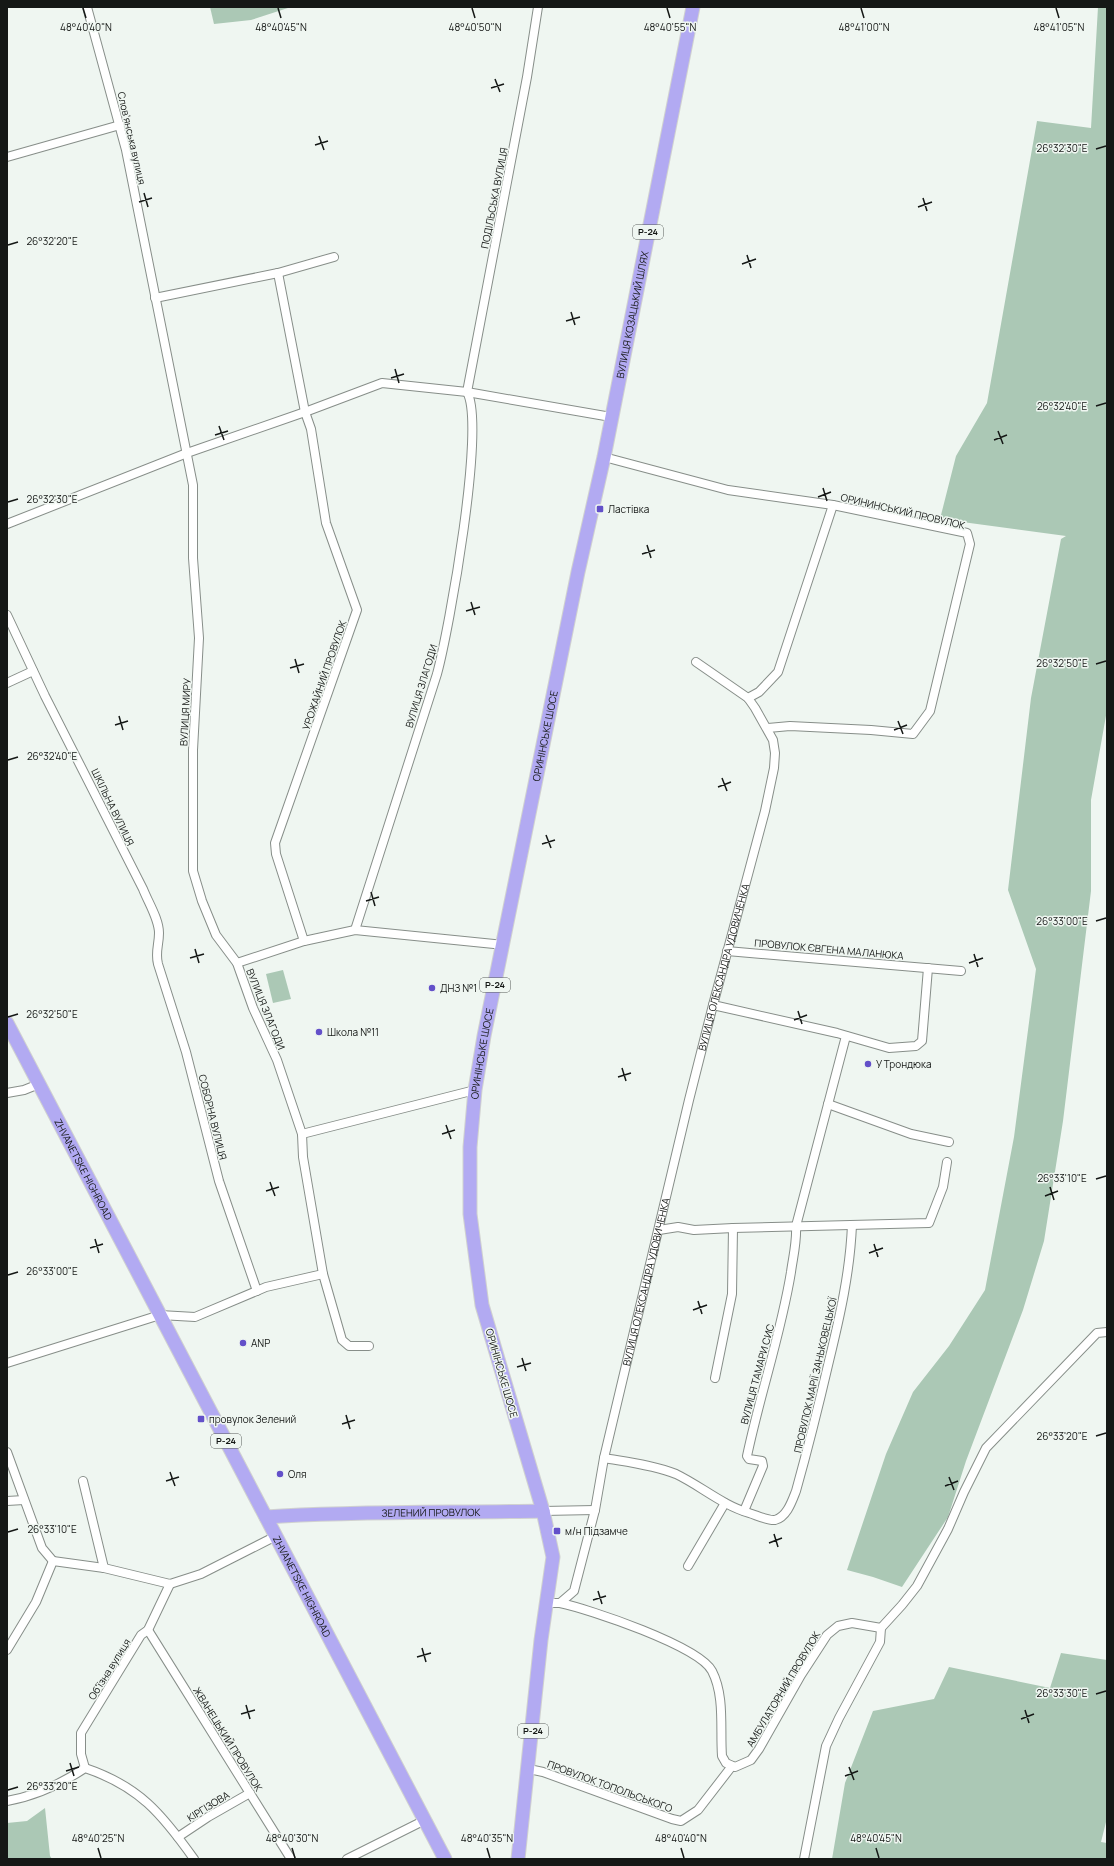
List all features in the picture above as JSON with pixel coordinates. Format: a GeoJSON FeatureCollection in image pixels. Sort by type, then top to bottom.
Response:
{"type":"FeatureCollection","features":[{"type":"Feature","properties":{"kind":"main road","name":"ВУЛИЦЯ КОЗАЦЬКИЙ ШЛЯХ"},"geometry":{"type":"LineString","coordinates":[[604,457],[693,7]]}},
{"type":"Feature","properties":{"kind":"main road","name":"ОРИНІНСЬКЕ ШОСЕ"},"geometry":{"type":"LineString","coordinates":[[554,1603],[553,1557],[543,1511],[482,1305],[470,1214],[470,1147],[475,1090],[484,1036],[504,945],[578,572],[604,457]]}},
{"type":"Feature","properties":{"kind":"main road","name":"ZHVANETSKE HIGHROAD"},"geometry":{"type":"LineString","coordinates":[[7,1023],[445,1859]]}},
{"type":"Feature","properties":{"kind":"main road","name":"ЗЕЛЕНИЙ ПРОВУЛОК"},"geometry":{"type":"LineString","coordinates":[[266,1517],[338,1513],[439,1514],[543,1511]]}},
{"type":"Feature","properties":{"kind":"main road","name":"Р-24"},"geometry":{"type":"LineString","coordinates":[[518,1859],[529,1769],[541,1640],[554,1603]]}},
{"type":"Feature","properties":{"kind":"street","name":"Словʼянська вулиця"},"geometry":{"type":"LineString","coordinates":[[87,7],[120,126],[187,453]]}},
{"type":"Feature","properties":{"kind":"street","name":"ПОДІЛЬСЬКА ВУЛИЦЯ"},"geometry":{"type":"LineString","coordinates":[[467,392],[527,77],[538,7]]}},
{"type":"Feature","properties":{"kind":"street"},"geometry":{"type":"LineString","coordinates":[[7,157],[120,126]]}},
{"type":"Feature","properties":{"kind":"street"},"geometry":{"type":"LineString","coordinates":[[155,298],[278,273],[334,257]]}},
{"type":"Feature","properties":{"kind":"street"},"geometry":{"type":"LineString","coordinates":[[278,273],[306,412]]}},
{"type":"Feature","properties":{"kind":"street"},"geometry":{"type":"LineString","coordinates":[[7,524],[187,453],[306,412],[382,383],[467,392],[611,417]]}},
{"type":"Feature","properties":{"kind":"street","name":"ВУЛИЦЯ ЗЛАГОДИ"},"geometry":{"type":"LineString","coordinates":[[355,930],[396,804],[443,650],[468,500],[472,441],[472,405],[467,392]]}},
{"type":"Feature","properties":{"kind":"street","name":"УРОЖАЙНИЙ ПРОВУЛОК"},"geometry":{"type":"LineString","coordinates":[[304,941],[276,854],[275,843],[357,610],[326,523],[312,436],[306,412]]}},
{"type":"Feature","properties":{"kind":"street","name":"ВУЛИЦЯ МИРУ"},"geometry":{"type":"LineString","coordinates":[[187,453],[191,470],[194,504],[193,558],[199,638],[193,750],[192,860],[197,887],[216,936],[236,963]]}},
{"type":"Feature","properties":{"kind":"street","name":"ОРИНИНСЬКИЙ ПРОВУЛОК"},"geometry":{"type":"LineString","coordinates":[[604,457],[728,490],[833,505],[967,533],[970,544],[930,711],[913,734],[790,726],[768,728]]}},
{"type":"Feature","properties":{"kind":"street"},"geometry":{"type":"LineString","coordinates":[[748,698],[759,692],[778,672],[833,505]]}},
{"type":"Feature","properties":{"kind":"street","name":"ШКІЛЬНА ВУЛИЦЯ"},"geometry":{"type":"LineString","coordinates":[[7,615],[33,671],[143,890],[158,927],[159,933],[156,946]]}},
{"type":"Feature","properties":{"kind":"street","name":"ВУЛИЦЯ ОЛЕКСАНДРА УДОВИЧЕНКА"},"geometry":{"type":"LineString","coordinates":[[554,1603],[574,1591],[595,1510],[604,1458],[713,1005],[765,811],[774,768],[774,746],[768,728],[748,698],[696,662]]}},
{"type":"Feature","properties":{"kind":"street"},"geometry":{"type":"LineString","coordinates":[[7,683],[33,671]]}},
{"type":"Feature","properties":{"kind":"street","name":"ВУЛИЦЯ ЗЛАГОДИ"},"geometry":{"type":"LineString","coordinates":[[369,1346],[349,1346],[343,1343],[323,1274],[303,1157],[302,1134],[277,1060],[253,1008],[236,963],[304,941],[355,930],[504,945]]}},
{"type":"Feature","properties":{"kind":"street","name":"СОБОРНА ВУЛИЦЯ"},"geometry":{"type":"LineString","coordinates":[[156,946],[155,955],[186,1052],[219,1181],[257,1291]]}},
{"type":"Feature","properties":{"kind":"street","name":"ПРОВУЛОК ЄВГЕНА МАЛАНЮКА"},"geometry":{"type":"LineString","coordinates":[[727,951],[961,971]]}},
{"type":"Feature","properties":{"kind":"street"},"geometry":{"type":"LineString","coordinates":[[713,1005],[846,1036],[890,1048],[919,1045],[922,1041],[928,968]]}},
{"type":"Feature","properties":{"kind":"street"},"geometry":{"type":"LineString","coordinates":[[796,1226],[846,1036]]}},
{"type":"Feature","properties":{"kind":"street"},"geometry":{"type":"LineString","coordinates":[[7,1093],[24,1090],[39,1084]]}},
{"type":"Feature","properties":{"kind":"street"},"geometry":{"type":"LineString","coordinates":[[302,1134],[475,1090]]}},
{"type":"Feature","properties":{"kind":"street"},"geometry":{"type":"LineString","coordinates":[[828,1104],[911,1134],[949,1142]]}},
{"type":"Feature","properties":{"kind":"street"},"geometry":{"type":"LineString","coordinates":[[659,1230],[678,1227],[694,1230],[930,1223],[943,1188],[947,1162]]}},
{"type":"Feature","properties":{"kind":"street","name":"ПРОВУЛОК МАРІЇ ЗАНЬКОВЕЦЬКОЇ"},"geometry":{"type":"LineString","coordinates":[[744,1511],[775,1520],[781,1517],[790,1505],[809,1446],[841,1310],[851,1257],[852,1225]]}},
{"type":"Feature","properties":{"kind":"street","name":"ВУЛИЦЯ ТАМАРИ СИС"},"geometry":{"type":"LineString","coordinates":[[744,1511],[763,1466],[762,1461],[749,1459],[747,1456],[756,1416],[784,1312],[796,1244],[796,1226]]}},
{"type":"Feature","properties":{"kind":"street"},"geometry":{"type":"LineString","coordinates":[[715,1378],[732,1294],[733,1228]]}},
{"type":"Feature","properties":{"kind":"street"},"geometry":{"type":"LineString","coordinates":[[7,1363],[160,1314],[195,1317],[275,1284],[323,1274]]}},
{"type":"Feature","properties":{"kind":"street"},"geometry":{"type":"LineString","coordinates":[[804,1859],[826,1746],[839,1718],[880,1642],[881,1628],[902,1605],[916,1586],[948,1529],[964,1492],[986,1448],[1097,1333],[1107,1332]]}},
{"type":"Feature","properties":{"kind":"street"},"geometry":{"type":"LineString","coordinates":[[7,1452],[42,1548],[53,1561],[104,1568],[170,1584],[200,1574],[276,1536]]}},
{"type":"Feature","properties":{"kind":"street"},"geometry":{"type":"LineString","coordinates":[[604,1458],[634,1463],[674,1474],[725,1503],[744,1511]]}},
{"type":"Feature","properties":{"kind":"street"},"geometry":{"type":"LineString","coordinates":[[83,1481],[104,1568]]}},
{"type":"Feature","properties":{"kind":"street"},"geometry":{"type":"LineString","coordinates":[[7,1502],[24,1500]]}},
{"type":"Feature","properties":{"kind":"street"},"geometry":{"type":"LineString","coordinates":[[688,1566],[725,1503]]}},
{"type":"Feature","properties":{"kind":"street","name":"ЗЕЛЕНИЙ ПРОВУЛОК"},"geometry":{"type":"LineString","coordinates":[[543,1511],[595,1510]]}},
{"type":"Feature","properties":{"kind":"street"},"geometry":{"type":"LineString","coordinates":[[7,1650],[36,1602],[53,1561]]}},
{"type":"Feature","properties":{"kind":"street","name":"Обʼїзна вулиця"},"geometry":{"type":"LineString","coordinates":[[85,1768],[81,1754],[81,1733],[141,1635],[148,1630],[170,1584]]}},
{"type":"Feature","properties":{"kind":"street"},"geometry":{"type":"LineString","coordinates":[[554,1603],[636,1627],[662,1639],[706,1663],[715,1678],[719,1699],[722,1756],[732,1766]]}},
{"type":"Feature","properties":{"kind":"street","name":"АМБУЛАТОРНИЙ ПРОВУЛОК"},"geometry":{"type":"LineString","coordinates":[[732,1766],[740,1766],[751,1760],[759,1749],[820,1643],[832,1630],[844,1624],[852,1623],[881,1628]]}},
{"type":"Feature","properties":{"kind":"street","name":"ЖВАНЕЦЬКИЙ ПРОВУЛОК"},"geometry":{"type":"LineString","coordinates":[[148,1630],[291,1859]]}},
{"type":"Feature","properties":{"kind":"street","name":"ПРОВУЛОК ТОПОЛЬСЬКОГО"},"geometry":{"type":"LineString","coordinates":[[529,1769],[543,1772],[681,1821],[698,1810],[732,1766]]}},
{"type":"Feature","properties":{"kind":"street"},"geometry":{"type":"LineString","coordinates":[[7,1801],[54,1787],[85,1768],[100,1773],[134,1791],[156,1810],[194,1859]]}},
{"type":"Feature","properties":{"kind":"street","name":"КІРГІЗОВА"},"geometry":{"type":"LineString","coordinates":[[178,1837],[208,1817],[250,1793]]}},
{"type":"Feature","properties":{"kind":"street"},"geometry":{"type":"LineString","coordinates":[[347,1859],[425,1820]]}},
{"type":"Feature","properties":{"kind":"green space"},"geometry":{"type":"Polygon","coordinates":[[[210,7],[291,7],[251,20],[214,24],[210,7]]]}},
{"type":"Feature","properties":{"kind":"green space"},"geometry":{"type":"Polygon","coordinates":[[[1098,7],[1107,7],[1107,710],[1091,800],[1091,891],[1063,1121],[1044,1241],[1023,1310],[966,1461],[948,1517],[902,1587],[847,1570],[886,1454],[913,1392],[949,1346],[985,1290],[1014,1137],[1036,969],[1008,890],[1031,698],[1061,539],[1066,536],[940,519],[956,456],[987,403],[1037,121],[1091,128],[1098,7]]]}},
{"type":"Feature","properties":{"kind":"green space"},"geometry":{"type":"Polygon","coordinates":[[[283,970],[291,999],[273,1003],[266,974],[283,970]]]}},
{"type":"Feature","properties":{"kind":"green space"},"geometry":{"type":"Polygon","coordinates":[[[1061,1653],[1107,1660],[1107,1818],[1101,1842],[1107,1843],[1107,1859],[832,1859],[845,1783],[873,1711],[934,1699],[949,1667],[1050,1688],[1061,1653]]]}},
{"type":"Feature","properties":{"kind":"green space"},"geometry":{"type":"Polygon","coordinates":[[[45,1808],[50,1856],[52,1859],[7,1859],[7,1823],[27,1821],[45,1808]]]}},
{"type":"Feature","properties":{"kind":"place","name":"Ластівка"},"geometry":{"type":"Point","coordinates":[600,509]}},
{"type":"Feature","properties":{"kind":"place","name":"ДНЗ №1"},"geometry":{"type":"Point","coordinates":[432,988]}},
{"type":"Feature","properties":{"kind":"place","name":"Школа №11"},"geometry":{"type":"Point","coordinates":[319,1032]}},
{"type":"Feature","properties":{"kind":"place","name":"У Трондюка"},"geometry":{"type":"Point","coordinates":[868,1064]}},
{"type":"Feature","properties":{"kind":"place","name":"ANP"},"geometry":{"type":"Point","coordinates":[243,1343]}},
{"type":"Feature","properties":{"kind":"place","name":"провулок Зелений"},"geometry":{"type":"Point","coordinates":[201,1419]}},
{"type":"Feature","properties":{"kind":"place","name":"Оля"},"geometry":{"type":"Point","coordinates":[280,1474]}},
{"type":"Feature","properties":{"kind":"place","name":"м/н Підзамче"},"geometry":{"type":"Point","coordinates":[557,1531]}}]}
